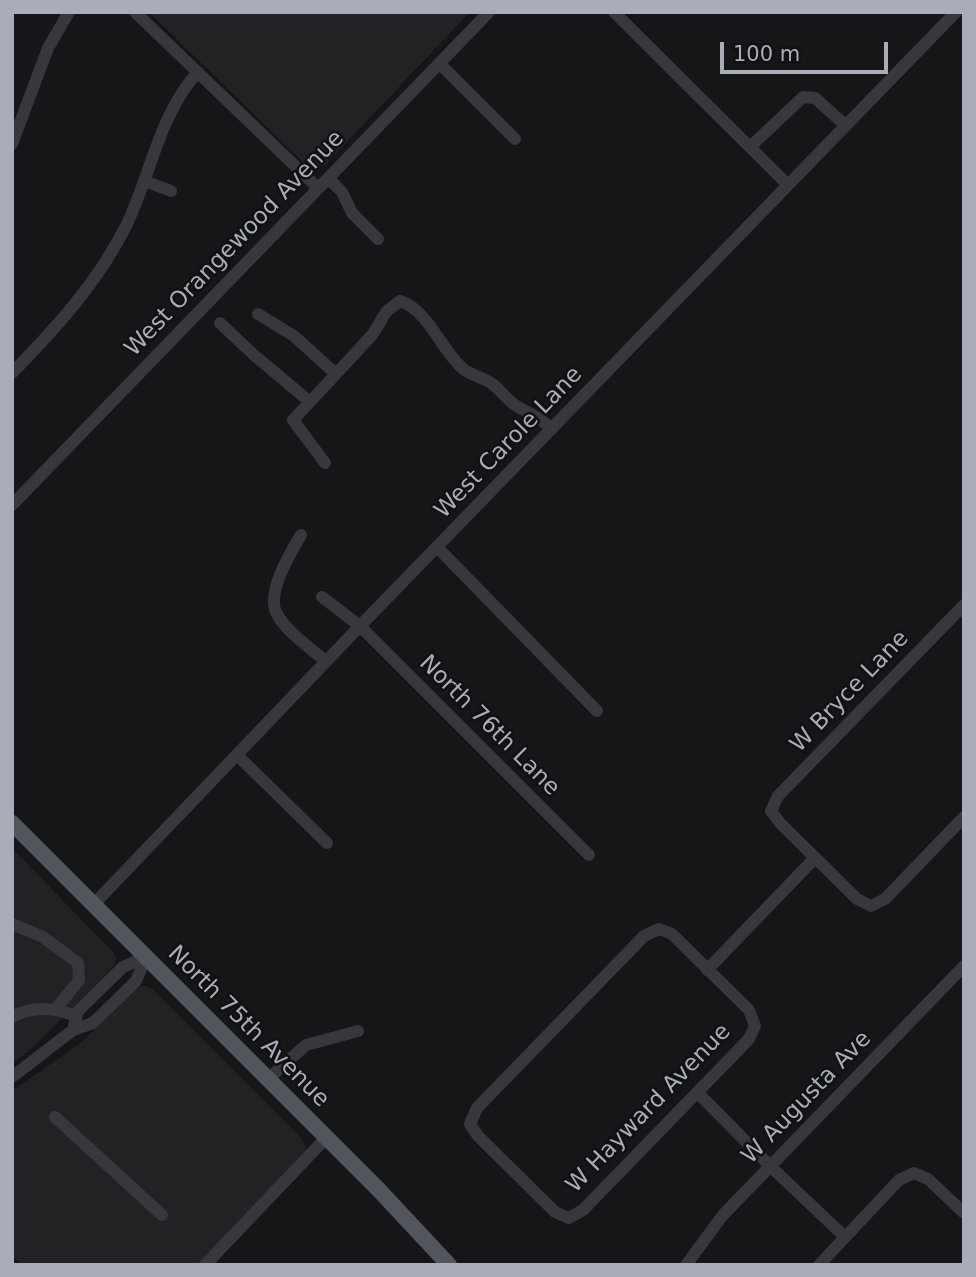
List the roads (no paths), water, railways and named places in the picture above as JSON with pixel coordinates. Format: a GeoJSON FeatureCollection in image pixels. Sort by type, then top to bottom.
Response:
{"type":"FeatureCollection","features":[{"type":"Feature","properties":{"kind":"main road","name":"North 75th Avenue"},"geometry":{"type":"LineString","coordinates":[[12,823],[449,1265]]}},
{"type":"Feature","properties":{"kind":"street"},"geometry":{"type":"LineString","coordinates":[[12,144],[48,48],[69,12]]}},
{"type":"Feature","properties":{"kind":"street"},"geometry":{"type":"LineString","coordinates":[[135,12],[318,188]]}},
{"type":"Feature","properties":{"kind":"street","name":"West Orangewood Avenue"},"geometry":{"type":"LineString","coordinates":[[12,505],[489,12]]}},
{"type":"Feature","properties":{"kind":"street"},"geometry":{"type":"LineString","coordinates":[[614,12],[788,185]]}},
{"type":"Feature","properties":{"kind":"street","name":"West Carole Lane"},"geometry":{"type":"LineString","coordinates":[[93,905],[956,12]]}},
{"type":"Feature","properties":{"kind":"street"},"geometry":{"type":"LineString","coordinates":[[439,63],[515,139]]}},
{"type":"Feature","properties":{"kind":"street"},"geometry":{"type":"LineString","coordinates":[[12,373],[50,334],[96,276],[125,228],[172,107],[187,83],[198,72]]}},
{"type":"Feature","properties":{"kind":"street"},"geometry":{"type":"LineString","coordinates":[[750,147],[803,97],[815,98],[846,126]]}},
{"type":"Feature","properties":{"kind":"street"},"geometry":{"type":"LineString","coordinates":[[328,178],[342,192],[352,213],[378,239]]}},
{"type":"Feature","properties":{"kind":"street"},"geometry":{"type":"LineString","coordinates":[[145,181],[172,191]]}},
{"type":"Feature","properties":{"kind":"street"},"geometry":{"type":"LineString","coordinates":[[325,463],[293,420],[373,334],[386,312],[400,300],[420,314],[464,370],[491,383],[513,403],[552,429]]}},
{"type":"Feature","properties":{"kind":"street"},"geometry":{"type":"LineString","coordinates":[[258,314],[294,336],[336,374]]}},
{"type":"Feature","properties":{"kind":"street"},"geometry":{"type":"LineString","coordinates":[[220,323],[310,402]]}},
{"type":"Feature","properties":{"kind":"street"},"geometry":{"type":"LineString","coordinates":[[301,535],[286,558],[273,599],[274,608],[283,622],[326,662]]}},
{"type":"Feature","properties":{"kind":"street"},"geometry":{"type":"LineString","coordinates":[[437,547],[597,711]]}},
{"type":"Feature","properties":{"kind":"street","name":"North 76th Lane"},"geometry":{"type":"LineString","coordinates":[[322,597],[360,626],[589,855]]}},
{"type":"Feature","properties":{"kind":"street","name":"W Bryce Lane"},"geometry":{"type":"LineString","coordinates":[[815,858],[771,811],[778,796],[964,605]]}},
{"type":"Feature","properties":{"kind":"street"},"geometry":{"type":"LineString","coordinates":[[237,755],[327,843]]}},
{"type":"Feature","properties":{"kind":"street"},"geometry":{"type":"LineString","coordinates":[[707,970],[815,858],[857,899],[872,905],[885,899],[964,817]]}},
{"type":"Feature","properties":{"kind":"street"},"geometry":{"type":"LineString","coordinates":[[12,924],[43,937],[78,963],[79,980],[55,1010]]}},
{"type":"Feature","properties":{"kind":"street","name":"W Hayward Avenue"},"geometry":{"type":"LineString","coordinates":[[659,929],[672,934],[750,1010],[755,1026],[749,1039],[698,1093],[583,1210],[569,1218],[555,1212],[478,1136],[470,1124],[477,1108],[644,936],[659,929]]}},
{"type":"Feature","properties":{"kind":"street"},"geometry":{"type":"LineString","coordinates":[[73,1030],[78,1011],[123,967],[146,957]]}},
{"type":"Feature","properties":{"kind":"street"},"geometry":{"type":"LineString","coordinates":[[12,1077],[73,1030],[93,1023],[131,986],[146,957]]}},
{"type":"Feature","properties":{"kind":"street","name":"W Augusta Ave"},"geometry":{"type":"LineString","coordinates":[[686,1265],[723,1214],[964,966]]}},
{"type":"Feature","properties":{"kind":"street"},"geometry":{"type":"LineString","coordinates":[[12,1017],[23,1010],[63,1010],[76,1017]]}},
{"type":"Feature","properties":{"kind":"street"},"geometry":{"type":"LineString","coordinates":[[268,1079],[306,1045],[358,1031]]}},
{"type":"Feature","properties":{"kind":"street"},"geometry":{"type":"LineString","coordinates":[[698,1093],[845,1237]]}},
{"type":"Feature","properties":{"kind":"street"},"geometry":{"type":"LineString","coordinates":[[55,1117],[162,1215]]}},
{"type":"Feature","properties":{"kind":"street"},"geometry":{"type":"LineString","coordinates":[[205,1265],[326,1138]]}},
{"type":"Feature","properties":{"kind":"street"},"geometry":{"type":"LineString","coordinates":[[819,1265],[899,1180],[914,1172],[928,1179],[964,1213]]}}]}
